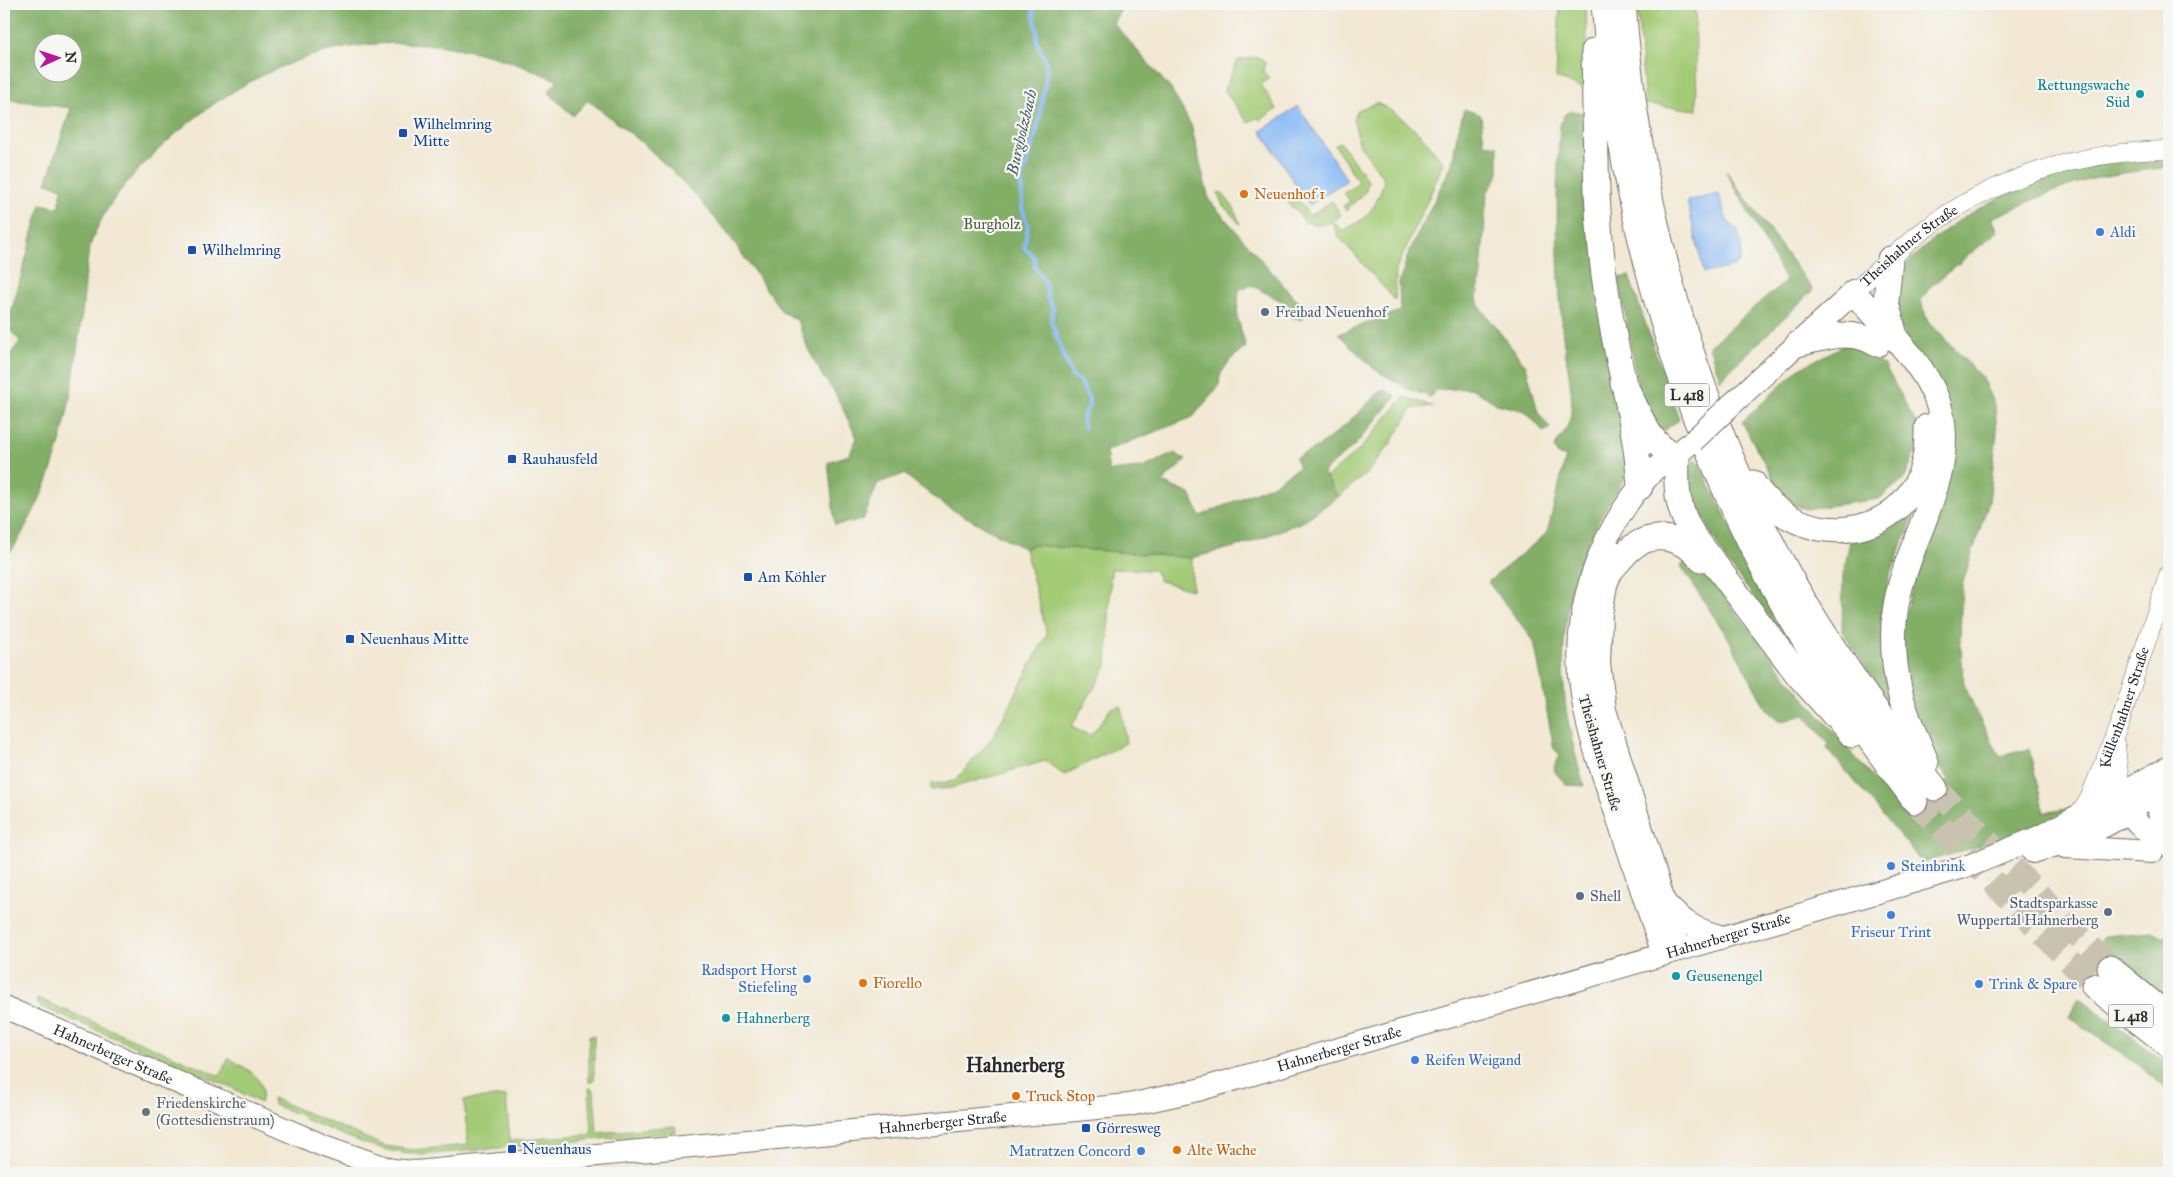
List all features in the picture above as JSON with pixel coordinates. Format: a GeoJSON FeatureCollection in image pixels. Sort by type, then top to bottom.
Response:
{"type":"FeatureCollection","features":[{"type":"Feature","properties":{"kind":"highway","name":"L 418"},"geometry":{"type":"LineString","coordinates":[[1595,4],[1593,16],[1615,109],[1631,202],[1662,320],[1691,406],[1727,493],[1772,586],[1811,652],[1862,730],[1925,794]]}},
{"type":"Feature","properties":{"kind":"highway","name":"L 418"},"geometry":{"type":"LineString","coordinates":[[1604,4],[1615,109],[1648,188],[1667,270],[1699,370],[1724,436],[1765,529],[1810,612],[1876,711],[1925,794]]}},
{"type":"Feature","properties":{"kind":"highway","name":"L 418"},"geometry":{"type":"LineString","coordinates":[[1623,4],[1615,109],[1598,205],[1602,261],[1610,315],[1637,454],[1640,487]]}},
{"type":"Feature","properties":{"kind":"highway","name":"L 418"},"geometry":{"type":"LineString","coordinates":[[1887,342],[1886,302],[1890,259]]}},
{"type":"Feature","properties":{"kind":"highway","name":"L 418"},"geometry":{"type":"LineString","coordinates":[[1724,436],[1760,494],[1773,507],[1793,520],[1815,528],[1836,530],[1862,526],[1887,515],[1906,498],[1915,484],[1925,460],[1927,427],[1921,404],[1887,342],[1848,298]]}},
{"type":"Feature","properties":{"kind":"highway","name":"L 418"},"geometry":{"type":"LineString","coordinates":[[1798,344],[1838,335],[1864,337],[1887,342],[1912,358],[1928,381],[1937,400],[1943,423],[1942,464],[1930,502],[1905,567],[1897,599],[1894,626],[1896,671],[1900,693],[1925,794]]}},
{"type":"Feature","properties":{"kind":"highway"},"geometry":{"type":"LineString","coordinates":[[1623,382],[1634,400],[1645,426],[1663,450],[1685,448],[1676,484],[1680,509],[1694,536],[1723,576],[1832,714],[1925,794]]}},
{"type":"Feature","properties":{"kind":"highway"},"geometry":{"type":"LineString","coordinates":[[1612,569],[1627,552],[1638,544],[1652,539],[1667,538],[1687,545],[1704,562],[1723,576]]}},
{"type":"Feature","properties":{"kind":"highway","name":"L 418"},"geometry":{"type":"LineString","coordinates":[[2169,1017],[2102,977],[2169,1045]]}},
{"type":"Feature","properties":{"kind":"main road","name":"Theishahner Straße"},"geometry":{"type":"LineString","coordinates":[[1638,849],[1604,772],[1582,695],[1582,610],[1590,578],[1621,514],[1656,468],[1685,448],[1848,298]]}},
{"type":"Feature","properties":{"kind":"main road","name":"Theishahner Straße"},"geometry":{"type":"LineString","coordinates":[[1671,952],[1638,849],[1605,710],[1599,663],[1601,614],[1606,585],[1612,569],[1633,523],[1665,480],[1685,448]]}},
{"type":"Feature","properties":{"kind":"main road"},"geometry":{"type":"LineString","coordinates":[[2163,776],[2113,808],[2136,845],[2165,851]]}},
{"type":"Feature","properties":{"kind":"main road"},"geometry":{"type":"LineString","coordinates":[[2163,776],[2158,814],[2165,851]]}},
{"type":"Feature","properties":{"kind":"main road","name":"Hahnerberger Straße"},"geometry":{"type":"LineString","coordinates":[[1971,864],[2049,848],[2113,808]]}},
{"type":"Feature","properties":{"kind":"main road","name":"Hahnerberger Straße"},"geometry":{"type":"LineString","coordinates":[[4,1006],[324,1146],[392,1170],[415,1172],[1149,1102],[1207,1088],[1971,864],[2113,808]]}},
{"type":"Feature","properties":{"kind":"main road"},"geometry":{"type":"LineString","coordinates":[[2049,848],[2165,851]]}},
{"type":"Feature","properties":{"kind":"main road"},"geometry":{"type":"LineString","coordinates":[[1628,965],[1641,944],[1656,907],[1694,928],[1724,937]]}},
{"type":"Feature","properties":{"kind":"street","name":"Theishahner Straße"},"geometry":{"type":"LineString","coordinates":[[1848,298],[1920,233],[1954,210],[1997,187],[2037,170],[2096,156],[2169,150]]}},
{"type":"Feature","properties":{"kind":"street","name":"Küllenhahner Straße"},"geometry":{"type":"LineString","coordinates":[[2112,757],[2114,738],[2169,573]]}},
{"type":"Feature","properties":{"kind":"street"},"geometry":{"type":"LineString","coordinates":[[2112,757],[2138,774],[2163,776]]}},
{"type":"Feature","properties":{"kind":"street"},"geometry":{"type":"LineString","coordinates":[[2112,757],[2113,808],[2089,799],[2112,757]]}},
{"type":"Feature","properties":{"kind":"green space","name":"Burgholz"},"geometry":{"type":"Polygon","coordinates":[[[4,4],[1124,4],[1113,23],[1171,89],[1191,125],[1209,200],[1304,309],[1303,320],[1290,317],[1293,307],[1251,285],[1239,290],[1237,316],[1246,347],[1230,360],[1220,375],[1219,386],[1193,417],[1106,451],[1109,471],[1142,468],[1175,453],[1186,460],[1162,482],[1190,494],[1200,516],[1272,485],[1299,467],[1295,458],[1307,453],[1330,438],[1380,392],[1385,390],[1396,396],[1355,445],[1323,472],[1338,497],[1302,522],[1246,544],[1192,558],[1032,545],[1025,549],[944,505],[904,474],[878,483],[863,520],[835,525],[828,462],[849,455],[857,438],[834,391],[823,377],[808,349],[797,320],[782,312],[731,238],[701,201],[674,173],[645,145],[588,100],[573,116],[548,92],[558,81],[506,61],[454,48],[404,43],[356,46],[308,57],[261,76],[215,103],[159,149],[114,199],[97,227],[89,249],[71,389],[60,443],[52,469],[28,522],[18,542],[4,559],[4,364],[20,341],[7,327],[41,204],[59,208],[62,188],[46,183],[71,108],[4,99],[4,4]]]}},
{"type":"Feature","properties":{"kind":"green space"},"geometry":{"type":"Polygon","coordinates":[[[1560,4],[1586,4],[1588,90],[1556,78],[1560,4]]]}},
{"type":"Feature","properties":{"kind":"green space"},"geometry":{"type":"Polygon","coordinates":[[[1637,4],[1695,4],[1697,110],[1645,104],[1637,4]]]}},
{"type":"Feature","properties":{"kind":"green space"},"geometry":{"type":"Polygon","coordinates":[[[1259,57],[1265,62],[1263,71],[1269,78],[1261,85],[1277,109],[1260,120],[1258,117],[1248,123],[1224,90],[1238,60],[1259,57]]]}},
{"type":"Feature","properties":{"kind":"green space"},"geometry":{"type":"Polygon","coordinates":[[[1376,103],[1404,120],[1429,144],[1443,162],[1396,270],[1395,300],[1338,236],[1332,222],[1320,225],[1305,222],[1296,210],[1288,204],[1288,198],[1295,194],[1309,216],[1332,201],[1341,215],[1333,222],[1343,230],[1352,226],[1371,211],[1384,180],[1359,143],[1353,119],[1358,110],[1376,103]]]}},
{"type":"Feature","properties":{"kind":"green space"},"geometry":{"type":"Polygon","coordinates":[[[1464,109],[1481,115],[1484,144],[1498,146],[1498,176],[1487,193],[1481,274],[1477,298],[1480,307],[1526,366],[1538,412],[1550,428],[1544,432],[1525,411],[1497,404],[1471,388],[1437,390],[1430,397],[1406,388],[1374,369],[1338,334],[1400,311],[1399,283],[1409,252],[1452,164],[1464,109]]]}},
{"type":"Feature","properties":{"kind":"green space"},"geometry":{"type":"Polygon","coordinates":[[[1571,111],[1589,114],[1634,466],[1598,522],[1575,580],[1568,611],[1564,642],[1563,674],[1566,708],[1584,786],[1566,785],[1555,772],[1556,761],[1560,755],[1554,749],[1534,641],[1488,582],[1547,533],[1566,457],[1557,454],[1554,447],[1569,422],[1572,402],[1562,327],[1557,201],[1560,125],[1565,114],[1571,111]]]}},
{"type":"Feature","properties":{"kind":"green space"},"geometry":{"type":"Polygon","coordinates":[[[1340,142],[1368,181],[1366,191],[1346,211],[1343,206],[1350,201],[1344,193],[1359,183],[1335,145],[1340,142]]]}},
{"type":"Feature","properties":{"kind":"green space"},"geometry":{"type":"Polygon","coordinates":[[[2169,161],[2169,167],[2112,175],[2078,183],[1992,218],[1998,231],[1930,287],[1921,301],[1927,320],[1982,378],[1995,407],[1997,433],[1989,501],[1962,585],[1960,638],[1964,684],[1980,720],[2000,756],[2029,749],[2044,813],[2071,808],[2032,830],[1923,863],[1826,747],[1829,744],[1804,715],[1779,722],[1766,709],[1730,641],[1681,566],[1692,556],[1796,688],[1905,815],[1949,779],[1927,749],[1917,727],[1899,635],[1946,468],[1899,322],[1892,280],[1912,258],[1958,221],[2009,193],[2065,173],[2102,164],[2169,161]]]}},
{"type":"Feature","properties":{"kind":"green space"},"geometry":{"type":"Polygon","coordinates":[[[1726,171],[1813,290],[1720,380],[1709,346],[1786,281],[1726,171]]]}},
{"type":"Feature","properties":{"kind":"green space"},"geometry":{"type":"Polygon","coordinates":[[[1221,192],[1234,208],[1240,224],[1222,204],[1218,193],[1221,192]]]}},
{"type":"Feature","properties":{"kind":"green space"},"geometry":{"type":"Polygon","coordinates":[[[1629,276],[1679,420],[1659,434],[1639,395],[1619,278],[1629,276]]]}},
{"type":"Feature","properties":{"kind":"green space"},"geometry":{"type":"Polygon","coordinates":[[[1847,344],[1885,366],[1917,425],[1919,442],[1905,478],[1879,499],[1806,509],[1786,502],[1742,422],[1798,369],[1847,344]]]}},
{"type":"Feature","properties":{"kind":"green space"},"geometry":{"type":"Polygon","coordinates":[[[1404,397],[1435,407],[1413,408],[1391,443],[1367,473],[1338,497],[1326,478],[1360,449],[1404,397]]]}},
{"type":"Feature","properties":{"kind":"green space"},"geometry":{"type":"Polygon","coordinates":[[[1696,458],[1793,648],[1724,558],[1690,492],[1687,467],[1696,458]]]}},
{"type":"Feature","properties":{"kind":"green space"},"geometry":{"type":"Polygon","coordinates":[[[1920,500],[1889,578],[1882,653],[1890,706],[1842,631],[1843,576],[1850,541],[1910,510],[1920,500]]]}},
{"type":"Feature","properties":{"kind":"green space"},"geometry":{"type":"Polygon","coordinates":[[[1032,545],[1192,558],[1192,590],[1160,581],[1154,570],[1111,569],[1107,666],[1071,727],[1091,736],[1111,708],[1121,706],[1126,743],[1064,775],[1045,761],[951,788],[931,790],[931,784],[955,781],[993,737],[1047,634],[1025,549],[1032,545]]]}},
{"type":"Feature","properties":{"kind":"green space"},"geometry":{"type":"Polygon","coordinates":[[[2169,930],[2169,1007],[2092,953],[2104,936],[2152,932],[2165,938],[2169,930]]]}},
{"type":"Feature","properties":{"kind":"green space"},"geometry":{"type":"Polygon","coordinates":[[[2079,997],[2169,1065],[2169,1091],[2143,1068],[2069,1017],[2079,997]]]}},
{"type":"Feature","properties":{"kind":"green space"},"geometry":{"type":"Polygon","coordinates":[[[37,998],[220,1076],[229,1058],[255,1075],[259,1080],[262,1094],[260,1103],[231,1087],[42,1007],[37,1003],[37,998]]]}},
{"type":"Feature","properties":{"kind":"green space"},"geometry":{"type":"Polygon","coordinates":[[[589,1036],[594,1036],[594,1079],[593,1082],[589,1083],[589,1036]]]}},
{"type":"Feature","properties":{"kind":"green space"},"geometry":{"type":"Polygon","coordinates":[[[589,1088],[594,1090],[597,1133],[675,1126],[676,1132],[421,1155],[390,1151],[347,1136],[274,1105],[272,1098],[385,1146],[413,1150],[468,1145],[464,1100],[506,1096],[510,1141],[592,1134],[589,1088]]]}},
{"type":"Feature","properties":{"kind":"water"},"geometry":{"type":"Polygon","coordinates":[[[1298,106],[1347,180],[1309,205],[1261,131],[1298,106]]]}},
{"type":"Feature","properties":{"kind":"water"},"geometry":{"type":"Polygon","coordinates":[[[1719,194],[1727,221],[1738,230],[1741,259],[1738,264],[1726,269],[1704,273],[1687,201],[1719,194]]]}},
{"type":"Feature","properties":{"kind":"waterway","name":"Burgholzbach"},"geometry":{"type":"LineString","coordinates":[[1032,4],[1037,42],[1045,59],[1047,71],[1038,125],[1028,163],[1021,177],[1022,208],[1028,226],[1024,247],[1034,257],[1035,267],[1046,284],[1047,296],[1053,309],[1051,321],[1063,355],[1072,376],[1080,381],[1089,399],[1089,406],[1082,419],[1084,427]]}},
{"type":"Feature","properties":{"kind":"tunnel"},"geometry":{"type":"LineString","coordinates":[[1935,788],[2110,968]]}},
{"type":"Feature","properties":{"kind":"tunnel"},"geometry":{"type":"LineString","coordinates":[[1915,801],[2094,986]]}},
{"type":"Feature","properties":{"kind":"place","name":"Rettungswache Süd"},"geometry":{"type":"Point","coordinates":[2140,94]}},
{"type":"Feature","properties":{"kind":"place","name":"Wilhelmring Mitte"},"geometry":{"type":"Point","coordinates":[403,133]}},
{"type":"Feature","properties":{"kind":"place","name":"Neuenhof 1"},"geometry":{"type":"Point","coordinates":[1244,194]}},
{"type":"Feature","properties":{"kind":"place","name":"Aldi"},"geometry":{"type":"Point","coordinates":[2100,232]}},
{"type":"Feature","properties":{"kind":"place","name":"Wilhelmring"},"geometry":{"type":"Point","coordinates":[192,250]}},
{"type":"Feature","properties":{"kind":"place","name":"Freibad Neuenhof"},"geometry":{"type":"Point","coordinates":[1265,312]}},
{"type":"Feature","properties":{"kind":"place","name":"Rauhausfeld"},"geometry":{"type":"Point","coordinates":[512,459]}},
{"type":"Feature","properties":{"kind":"place","name":"Am Köhler"},"geometry":{"type":"Point","coordinates":[748,577]}},
{"type":"Feature","properties":{"kind":"place","name":"Neuenhaus Mitte"},"geometry":{"type":"Point","coordinates":[350,639]}},
{"type":"Feature","properties":{"kind":"place","name":"Steinbrink"},"geometry":{"type":"Point","coordinates":[1891,866]}},
{"type":"Feature","properties":{"kind":"place","name":"Shell"},"geometry":{"type":"Point","coordinates":[1580,896]}},
{"type":"Feature","properties":{"kind":"place","name":"Stadtsparkasse Wuppertal Hahnerberg"},"geometry":{"type":"Point","coordinates":[2108,912]}},
{"type":"Feature","properties":{"kind":"place","name":"Friseur Trint"},"geometry":{"type":"Point","coordinates":[1891,915]}},
{"type":"Feature","properties":{"kind":"place","name":"Geusenengel"},"geometry":{"type":"Point","coordinates":[1676,976]}},
{"type":"Feature","properties":{"kind":"place","name":"Radsport Horst Stiefeling"},"geometry":{"type":"Point","coordinates":[807,979]}},
{"type":"Feature","properties":{"kind":"place","name":"Fiorello"},"geometry":{"type":"Point","coordinates":[863,983]}},
{"type":"Feature","properties":{"kind":"place","name":"Trink & Spare"},"geometry":{"type":"Point","coordinates":[1979,984]}},
{"type":"Feature","properties":{"kind":"place","name":"Hahnerberg"},"geometry":{"type":"Point","coordinates":[726,1018]}},
{"type":"Feature","properties":{"kind":"place","name":"Reifen Weigand"},"geometry":{"type":"Point","coordinates":[1415,1060]}},
{"type":"Feature","properties":{"kind":"place","name":"Truck Stop"},"geometry":{"type":"Point","coordinates":[1016,1096]}},
{"type":"Feature","properties":{"kind":"place","name":"Friedenskirche (Gottesdienstraum)"},"geometry":{"type":"Point","coordinates":[146,1112]}},
{"type":"Feature","properties":{"kind":"place","name":"Görresweg"},"geometry":{"type":"Point","coordinates":[1086,1128]}},
{"type":"Feature","properties":{"kind":"place","name":"Neuenhaus"},"geometry":{"type":"Point","coordinates":[512,1149]}},
{"type":"Feature","properties":{"kind":"place","name":"Alte Wache"},"geometry":{"type":"Point","coordinates":[1177,1150]}},
{"type":"Feature","properties":{"kind":"place","name":"Matratzen Concord"},"geometry":{"type":"Point","coordinates":[1141,1151]}},
{"type":"Feature","properties":{"kind":"district","name":"Hahnerberg"},"geometry":{"type":"Point","coordinates":[1015,1065]}}]}
